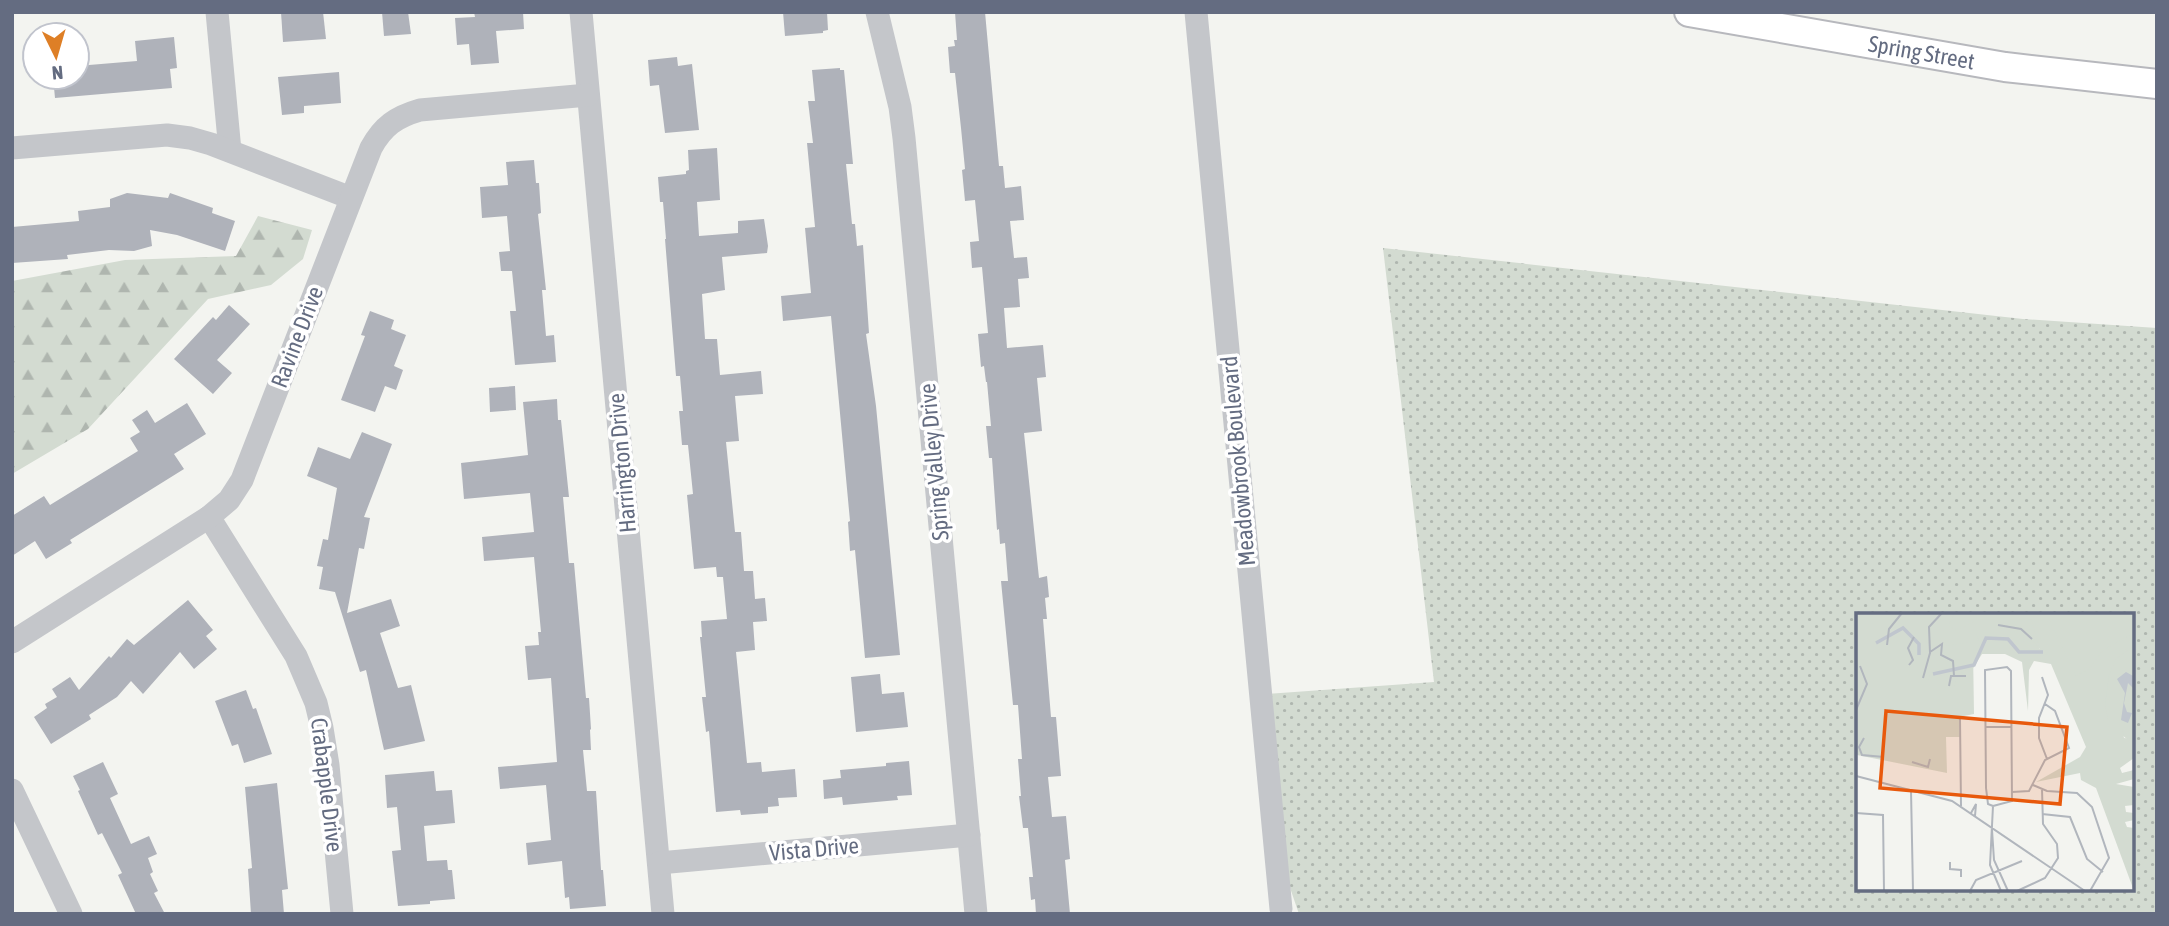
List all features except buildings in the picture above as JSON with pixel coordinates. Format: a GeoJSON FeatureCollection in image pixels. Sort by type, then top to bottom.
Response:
{"type":"FeatureCollection","features":[{"type":"Feature","properties":{"kind":"main road","name":"Spring Street"},"geometry":{"type":"LineString","coordinates":[[1689,12],[1793,21],[2005,67],[2157,84]]}},
{"type":"Feature","properties":{"kind":"street"},"geometry":{"type":"LineString","coordinates":[[217,12],[230,151]]}},
{"type":"Feature","properties":{"kind":"street","name":"Harrington Drive"},"geometry":{"type":"LineString","coordinates":[[581,12],[663,914]]}},
{"type":"Feature","properties":{"kind":"street","name":"Spring Valley Drive"},"geometry":{"type":"LineString","coordinates":[[877,12],[900,107],[904,138],[976,914]]}},
{"type":"Feature","properties":{"kind":"street","name":"Meadowbrook Boulevard"},"geometry":{"type":"LineString","coordinates":[[1196,12],[1281,909]]}},
{"type":"Feature","properties":{"kind":"street","name":"Ravine Drive"},"geometry":{"type":"LineString","coordinates":[[12,642],[209,517],[229,500],[242,480],[371,148],[378,134],[389,123],[402,115],[420,110],[588,95]]}},
{"type":"Feature","properties":{"kind":"street"},"geometry":{"type":"LineString","coordinates":[[12,148],[167,135],[190,138],[351,198]]}},
{"type":"Feature","properties":{"kind":"street","name":"Crabapple Drive"},"geometry":{"type":"LineString","coordinates":[[209,517],[296,656],[316,703],[328,765],[342,914]]}},
{"type":"Feature","properties":{"kind":"street"},"geometry":{"type":"LineString","coordinates":[[12,790],[71,914]]}},
{"type":"Feature","properties":{"kind":"street","name":"Vista Drive"},"geometry":{"type":"LineString","coordinates":[[659,863],[969,835]]}},
{"type":"Feature","properties":{"kind":"green space"},"geometry":{"type":"Polygon","coordinates":[[[258,216],[312,230],[303,259],[271,285],[208,299],[88,429],[12,474],[12,281],[125,260],[236,256],[258,216]]]}},
{"type":"Feature","properties":{"kind":"green space"},"geometry":{"type":"Polygon","coordinates":[[[1383,248],[2023,319],[2157,328],[2157,914],[1299,914],[1287,879],[1268,694],[1434,682],[1383,248]]]}}]}
